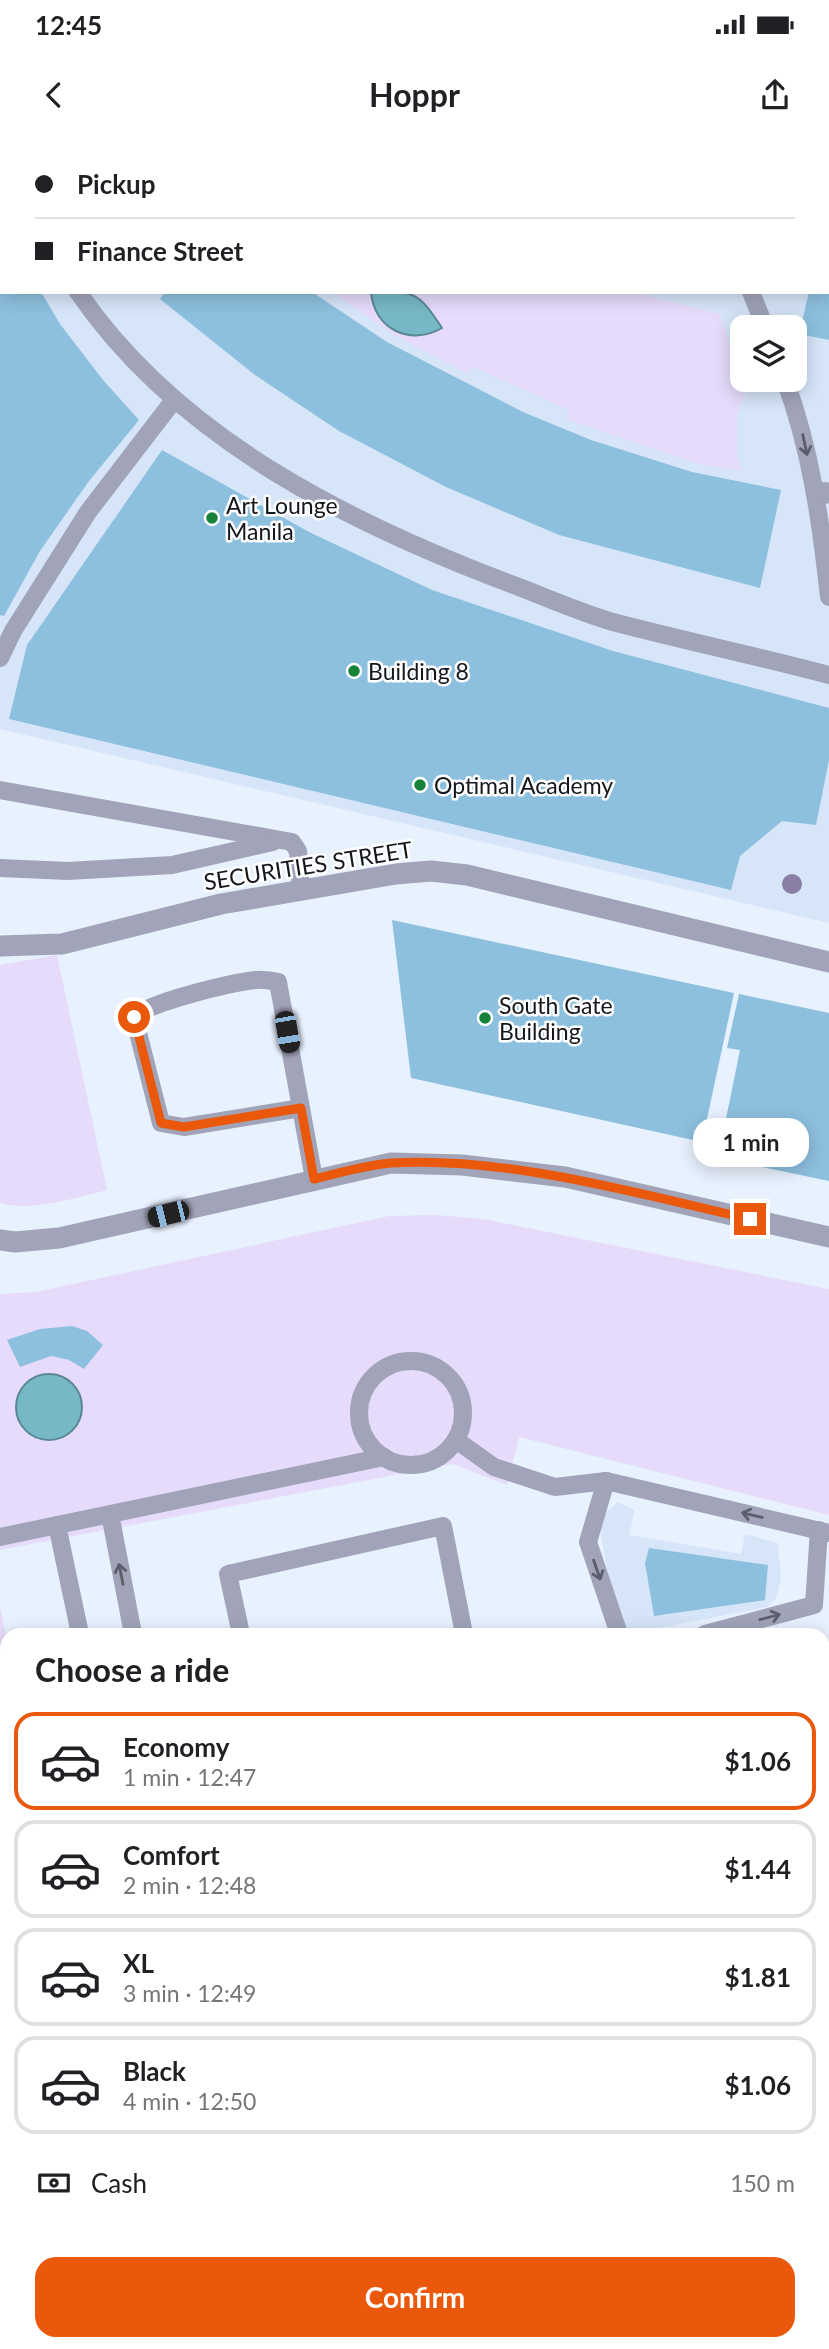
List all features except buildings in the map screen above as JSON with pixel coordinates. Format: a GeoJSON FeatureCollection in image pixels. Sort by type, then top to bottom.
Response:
{"type":"FeatureCollection","features":[{"type":"Feature","properties":{"kind":"street","name":"SECURITIES STREET"},"geometry":{"type":"LineString","coordinates":[[0,946],[62,944],[220,904],[396,874],[431,872],[467,875],[829,962]]}},
{"type":"Feature","properties":{"kind":"street"},"geometry":{"type":"LineString","coordinates":[[0,1240],[15,1242],[59,1238],[391,1163],[462,1165],[565,1177],[829,1237]]}},
{"type":"Feature","properties":{"kind":"lane"},"geometry":{"type":"LineString","coordinates":[[80,294],[112,337],[174,400],[224,440],[312,493],[437,556],[611,621],[829,675]]}},
{"type":"Feature","properties":{"kind":"lane"},"geometry":{"type":"LineString","coordinates":[[752,294],[760,315]]}},
{"type":"Feature","properties":{"kind":"lane"},"geometry":{"type":"LineString","coordinates":[[789,392],[822,493],[829,597]]}},
{"type":"Feature","properties":{"kind":"lane"},"geometry":{"type":"LineString","coordinates":[[0,659],[13,631],[88,512],[174,400]]}},
{"type":"Feature","properties":{"kind":"lane"},"geometry":{"type":"LineString","coordinates":[[0,790],[296,845],[301,890]]}},
{"type":"Feature","properties":{"kind":"lane"},"geometry":{"type":"LineString","coordinates":[[0,868],[68,871],[172,865],[280,840]]}},
{"type":"Feature","properties":{"kind":"lane"},"geometry":{"type":"LineString","coordinates":[[301,1108],[184,1127],[161,1123],[134,1017],[144,1008],[258,979],[278,982],[314,1179]]}},
{"type":"Feature","properties":{"kind":"lane"},"geometry":{"type":"LineString","coordinates":[[404,1361],[435,1365],[457,1387],[463,1404],[463,1422],[456,1440],[446,1454],[430,1462],[396,1464],[384,1457],[367,1442],[360,1423],[360,1405],[365,1389],[376,1374],[404,1361]]}},
{"type":"Feature","properties":{"kind":"lane"},"geometry":{"type":"LineString","coordinates":[[456,1440],[494,1467],[555,1487],[606,1481],[824,1531],[814,1605],[728,1628]]}},
{"type":"Feature","properties":{"kind":"lane"},"geometry":{"type":"LineString","coordinates":[[0,1537],[384,1457]]}},
{"type":"Feature","properties":{"kind":"lane"},"geometry":{"type":"LineString","coordinates":[[606,1481],[588,1542],[617,1628]]}},
{"type":"Feature","properties":{"kind":"lane"},"geometry":{"type":"LineString","coordinates":[[110,1514],[132,1628]]}},
{"type":"Feature","properties":{"kind":"lane"},"geometry":{"type":"LineString","coordinates":[[57,1525],[79,1628]]}},
{"type":"Feature","properties":{"kind":"lane"},"geometry":{"type":"LineString","coordinates":[[240,1628],[228,1574],[443,1526],[463,1628]]}},
{"type":"Feature","properties":{"kind":"shaded area"},"geometry":{"type":"Polygon","coordinates":[[[0,294],[829,294],[829,923],[0,729],[0,294]]]}},
{"type":"Feature","properties":{"kind":"shaded area"},"geometry":{"type":"Polygon","coordinates":[[[335,294],[639,294],[720,314],[730,346],[730,392],[745,393],[737,415],[737,457],[742,471],[696,463],[566,419],[569,410],[471,366],[467,373],[392,334],[335,294]]]}},
{"type":"Feature","properties":{"kind":"shaded area"},"geometry":{"type":"Polygon","coordinates":[[[57,955],[107,1190],[40,1205],[0,1203],[0,965],[57,955]]]}},
{"type":"Feature","properties":{"kind":"shaded area"},"geometry":{"type":"Polygon","coordinates":[[[436,1215],[483,1219],[829,1289],[829,1515],[519,1437],[507,1485],[453,1464],[0,1550],[0,1294],[36,1292],[389,1216],[436,1215]]]}},
{"type":"Feature","properties":{"kind":"shaded area"},"geometry":{"type":"Polygon","coordinates":[[[618,1502],[635,1510],[629,1535],[741,1554],[745,1534],[778,1543],[781,1580],[776,1598],[767,1607],[660,1628],[626,1628],[612,1595],[598,1520],[618,1502]]]}},
{"type":"Feature","properties":{"kind":"shaded area"},"geometry":{"type":"Polygon","coordinates":[[[0,1608],[4,1628],[0,1628],[0,1608]]]}},
{"type":"Feature","properties":{"kind":"water"},"geometry":{"type":"Polygon","coordinates":[[[371,294],[409,294],[427,306],[442,328],[430,333],[407,335],[387,325],[374,305],[371,294]]]}},
{"type":"Feature","properties":{"kind":"water"},"geometry":{"type":"Polygon","coordinates":[[[49,1374],[62,1376],[77,1389],[82,1407],[80,1420],[67,1435],[49,1440],[36,1438],[21,1425],[16,1407],[18,1394],[31,1379],[49,1374]]]}},
{"type":"Feature","properties":{"kind":"place","name":"Art Lounge Manila"},"geometry":{"type":"Point","coordinates":[212,518]}},
{"type":"Feature","properties":{"kind":"place","name":"Building 8"},"geometry":{"type":"Point","coordinates":[354,671]}},
{"type":"Feature","properties":{"kind":"place","name":"Optimal Academy"},"geometry":{"type":"Point","coordinates":[420,785]}},
{"type":"Feature","properties":{"kind":"place","name":"South Gate Building"},"geometry":{"type":"Point","coordinates":[485,1018]}},
{"type":"Feature","properties":{"kind":"route"},"geometry":{"type":"LineString","coordinates":[[134,1017],[157,1116],[161,1123],[184,1127],[301,1108],[314,1179],[391,1163],[462,1165],[565,1177],[750,1219]]}}]}
